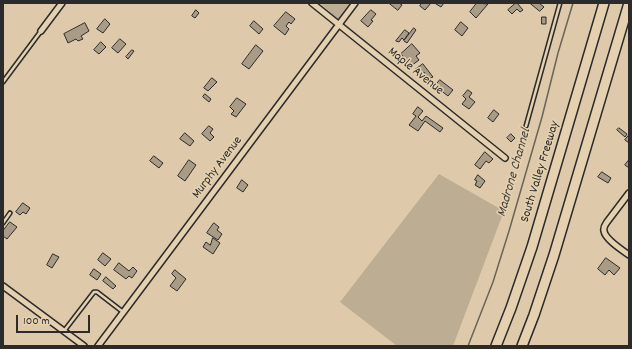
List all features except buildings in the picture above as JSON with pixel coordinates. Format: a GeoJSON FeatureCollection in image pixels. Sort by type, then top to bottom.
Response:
{"type":"FeatureCollection","features":[{"type":"Feature","properties":{"kind":"highway","name":"South Valley Freeway"},"geometry":{"type":"LineString","coordinates":[[496,346],[532,247],[604,3]]}},
{"type":"Feature","properties":{"kind":"highway"},"geometry":{"type":"LineString","coordinates":[[522,346],[534,316],[554,255],[629,3]]}},
{"type":"Feature","properties":{"kind":"street"},"geometry":{"type":"LineString","coordinates":[[41,31],[62,3]]}},
{"type":"Feature","properties":{"kind":"street","name":"Maple Avenue"},"geometry":{"type":"LineString","coordinates":[[312,3],[505,158]]}},
{"type":"Feature","properties":{"kind":"street","name":"Murphy Avenue"},"geometry":{"type":"LineString","coordinates":[[98,346],[355,3]]}},
{"type":"Feature","properties":{"kind":"street"},"geometry":{"type":"LineString","coordinates":[[629,193],[604,227],[606,236],[629,255]]}},
{"type":"Feature","properties":{"kind":"street"},"geometry":{"type":"LineString","coordinates":[[3,286],[84,346]]}},
{"type":"Feature","properties":{"kind":"lane"},"geometry":{"type":"LineString","coordinates":[[526,126],[560,3]]}},
{"type":"Feature","properties":{"kind":"lane"},"geometry":{"type":"LineString","coordinates":[[3,82],[41,31]]}},
{"type":"Feature","properties":{"kind":"lane"},"geometry":{"type":"LineString","coordinates":[[3,223],[10,213]]}},
{"type":"Feature","properties":{"kind":"lane"},"geometry":{"type":"LineString","coordinates":[[64,331],[94,292],[97,292],[124,313]]}},
{"type":"Feature","properties":{"kind":"shaded area"},"geometry":{"type":"Polygon","coordinates":[[[320,3],[349,3],[338,19],[320,3]]]}},
{"type":"Feature","properties":{"kind":"shaded area"},"geometry":{"type":"Polygon","coordinates":[[[439,174],[504,211],[453,346],[397,346],[340,302],[439,174]]]}},
{"type":"Feature","properties":{"kind":"waterway","name":"Madrone Channel"},"geometry":{"type":"LineString","coordinates":[[468,346],[493,282],[509,231],[573,3]]}}]}
